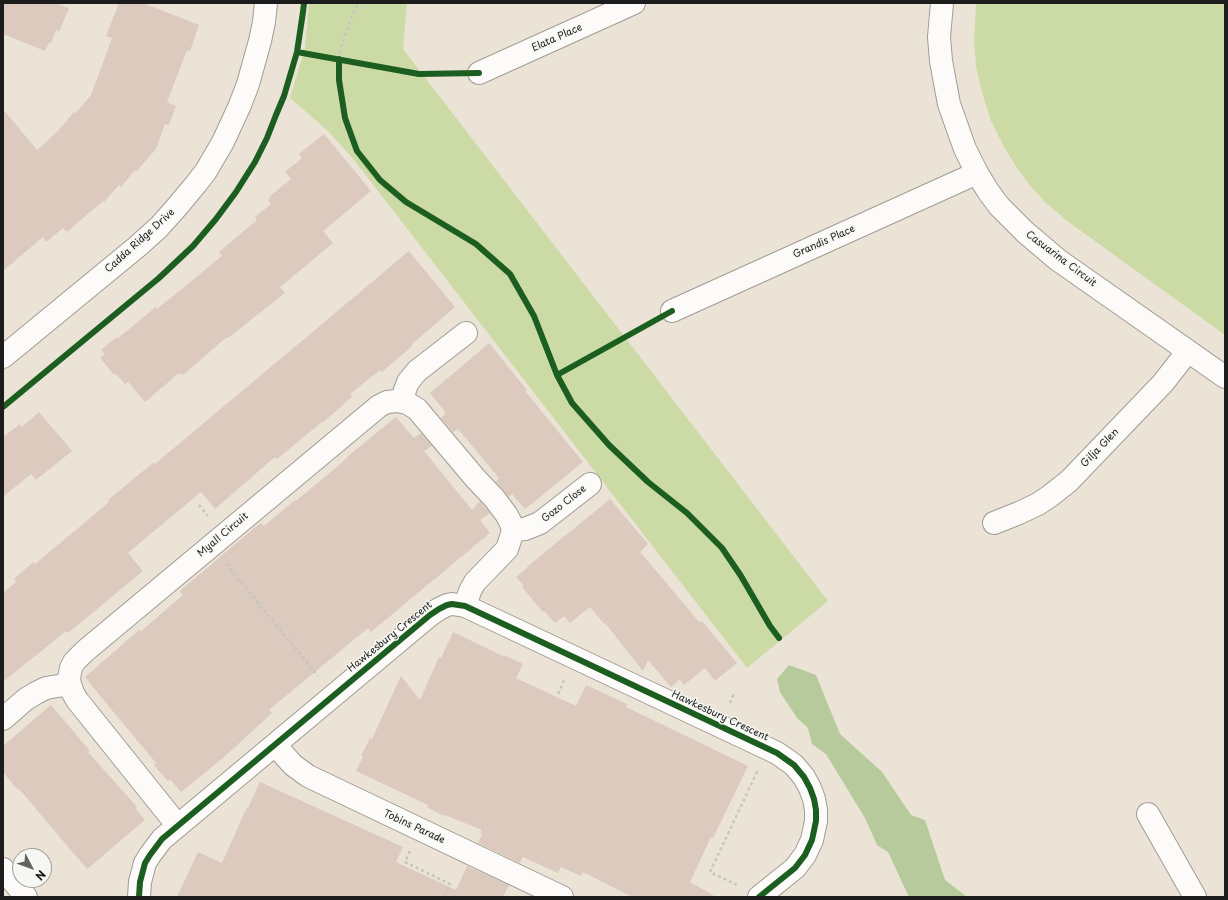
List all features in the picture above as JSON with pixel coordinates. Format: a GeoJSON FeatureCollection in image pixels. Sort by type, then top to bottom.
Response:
{"type":"FeatureCollection","features":[{"type":"Feature","properties":{"kind":"street","name":"Cadda Ridge Drive"},"geometry":{"type":"LineString","coordinates":[[3,357],[153,231],[176,208],[206,171],[223,142],[248,84],[260,41],[266,3]]}},
{"type":"Feature","properties":{"kind":"street","name":"Elata Place"},"geometry":{"type":"LineString","coordinates":[[479,73],[634,3]]}},
{"type":"Feature","properties":{"kind":"street","name":"Casuarina Circuit"},"geometry":{"type":"LineString","coordinates":[[942,3],[939,37],[944,82],[955,124],[965,149],[988,191],[1024,232],[1058,260],[1225,377]]}},
{"type":"Feature","properties":{"kind":"street","name":"Grandis Place"},"geometry":{"type":"LineString","coordinates":[[672,311],[977,173]]}},
{"type":"Feature","properties":{"kind":"street"},"geometry":{"type":"LineString","coordinates":[[464,606],[475,582],[502,555],[510,544],[511,525],[506,514],[494,498],[475,478],[417,409],[407,403],[402,402],[408,382],[417,371],[466,333]]}},
{"type":"Feature","properties":{"kind":"street","name":"Gilja Glen"},"geometry":{"type":"LineString","coordinates":[[994,522],[1038,504],[1068,481],[1163,384],[1188,351]]}},
{"type":"Feature","properties":{"kind":"street","name":"Myall Circuit"},"geometry":{"type":"LineString","coordinates":[[70,684],[69,678],[71,668],[74,662],[85,651],[379,406],[387,402],[402,402]]}},
{"type":"Feature","properties":{"kind":"street","name":"Gozo Close"},"geometry":{"type":"LineString","coordinates":[[511,525],[525,529],[540,523],[590,484]]}},
{"type":"Feature","properties":{"kind":"street","name":"Hawkesbury Crescent"},"geometry":{"type":"LineString","coordinates":[[139,897],[140,882],[145,862],[162,839],[430,615],[447,605],[458,604],[777,754],[789,761],[798,769],[810,788],[816,810],[816,821],[812,840],[805,855],[795,868],[759,897]]}},
{"type":"Feature","properties":{"kind":"street"},"geometry":{"type":"LineString","coordinates":[[3,719],[26,699],[36,693],[46,688],[70,684],[77,700],[178,826]]}},
{"type":"Feature","properties":{"kind":"street","name":"Tobins Parade"},"geometry":{"type":"LineString","coordinates":[[275,745],[293,765],[308,776],[562,897]]}},
{"type":"Feature","properties":{"kind":"street"},"geometry":{"type":"LineString","coordinates":[[1148,814],[1195,897]]}},
{"type":"Feature","properties":{"kind":"street"},"geometry":{"type":"LineString","coordinates":[[3,869],[26,897]]}},
{"type":"Feature","properties":{"kind":"path"},"geometry":{"type":"LineString","coordinates":[[339,63],[342,44],[350,21],[359,3]]}},
{"type":"Feature","properties":{"kind":"path"},"geometry":{"type":"LineString","coordinates":[[332,58],[339,63]]}},
{"type":"Feature","properties":{"kind":"path"},"geometry":{"type":"LineString","coordinates":[[339,63],[346,61]]}},
{"type":"Feature","properties":{"kind":"path"},"geometry":{"type":"LineString","coordinates":[[222,560],[322,680]]}},
{"type":"Feature","properties":{"kind":"path"},"geometry":{"type":"LineString","coordinates":[[738,885],[710,872],[760,766]]}},
{"type":"Feature","properties":{"kind":"path"},"geometry":{"type":"LineString","coordinates":[[410,850],[404,862],[450,884],[444,897]]}},
{"type":"Feature","properties":{"kind":"green space"},"geometry":{"type":"Polygon","coordinates":[[[309,3],[407,3],[403,49],[828,601],[747,668],[354,160],[328,131],[290,98],[305,48],[309,3]]]}},
{"type":"Feature","properties":{"kind":"green space"},"geometry":{"type":"Polygon","coordinates":[[[976,3],[1225,3],[1225,335],[1070,223],[1047,204],[1019,171],[1004,147],[991,121],[982,92],[976,67],[974,40],[976,3]]]}},
{"type":"Feature","properties":{"kind":"green space"},"geometry":{"type":"Polygon","coordinates":[[[789,665],[816,675],[840,734],[882,772],[911,815],[925,820],[945,880],[967,897],[909,897],[888,852],[877,845],[865,818],[826,754],[812,744],[808,728],[797,718],[780,692],[777,679],[789,665]]]}},
{"type":"Feature","properties":{"kind":"building"},"geometry":{"type":"Polygon","coordinates":[[[3,3],[56,3],[69,8],[59,32],[56,30],[51,43],[49,43],[45,51],[3,34],[3,3]]]}},
{"type":"Feature","properties":{"kind":"building"},"geometry":{"type":"Polygon","coordinates":[[[119,3],[143,3],[199,25],[190,51],[187,50],[167,102],[176,106],[169,125],[165,124],[156,149],[136,172],[135,170],[121,187],[119,185],[104,202],[103,201],[67,232],[63,228],[46,242],[43,237],[3,271],[3,109],[37,150],[56,133],[91,95],[112,38],[106,36],[119,3]]]}},
{"type":"Feature","properties":{"kind":"building"},"geometry":{"type":"Polygon","coordinates":[[[324,134],[371,191],[323,231],[333,243],[280,287],[285,293],[228,338],[227,337],[183,375],[180,375],[179,373],[145,402],[128,382],[125,384],[116,374],[114,375],[100,358],[105,354],[101,350],[156,307],[157,309],[222,256],[219,252],[257,220],[255,217],[271,204],[268,200],[271,198],[269,197],[291,179],[285,172],[302,158],[299,154],[324,134]]]}},
{"type":"Feature","properties":{"kind":"building"},"geometry":{"type":"Polygon","coordinates":[[[409,251],[455,307],[382,372],[380,370],[350,394],[352,397],[322,423],[277,459],[275,457],[215,509],[201,492],[128,553],[143,571],[68,633],[66,631],[3,682],[3,593],[16,582],[14,579],[33,562],[35,564],[70,535],[109,502],[108,500],[153,463],[155,464],[409,251]]]}},
{"type":"Feature","properties":{"kind":"building"},"geometry":{"type":"Polygon","coordinates":[[[489,343],[527,390],[525,391],[583,462],[525,509],[512,494],[509,497],[496,482],[499,478],[458,429],[453,432],[441,418],[446,413],[430,393],[489,343]]]}},
{"type":"Feature","properties":{"kind":"building"},"geometry":{"type":"Polygon","coordinates":[[[39,412],[72,451],[36,480],[31,474],[3,497],[3,437],[20,424],[22,427],[39,412]]]}},
{"type":"Feature","properties":{"kind":"building"},"geometry":{"type":"Polygon","coordinates":[[[396,417],[414,438],[421,433],[432,446],[424,451],[472,510],[480,501],[490,513],[480,520],[490,533],[371,632],[368,628],[269,710],[272,713],[223,758],[181,792],[170,779],[168,781],[154,765],[156,763],[85,677],[139,630],[141,631],[183,595],[180,591],[253,529],[261,523],[264,526],[295,500],[296,501],[396,417]]]}},
{"type":"Feature","properties":{"kind":"building"},"geometry":{"type":"Polygon","coordinates":[[[610,499],[648,544],[640,552],[700,623],[702,621],[737,663],[715,681],[705,668],[684,685],[680,679],[671,687],[648,660],[643,671],[605,623],[604,624],[590,607],[570,623],[564,616],[555,623],[544,611],[543,612],[522,587],[524,586],[516,577],[610,499]]]}},
{"type":"Feature","properties":{"kind":"building"},"geometry":{"type":"Polygon","coordinates":[[[453,632],[523,664],[516,678],[576,706],[586,685],[627,704],[626,707],[748,766],[713,838],[711,837],[690,882],[716,897],[632,897],[583,872],[581,876],[561,867],[558,873],[523,857],[520,863],[478,843],[482,830],[445,815],[444,816],[427,807],[428,805],[356,771],[363,757],[361,756],[370,738],[372,739],[401,676],[420,700],[439,657],[441,658],[453,632]]]}},
{"type":"Feature","properties":{"kind":"building"},"geometry":{"type":"Polygon","coordinates":[[[51,705],[90,751],[88,752],[137,807],[135,808],[145,820],[87,869],[3,772],[3,746],[51,705]]]}},
{"type":"Feature","properties":{"kind":"building"},"geometry":{"type":"Polygon","coordinates":[[[260,782],[403,847],[396,862],[456,890],[467,866],[509,885],[503,897],[177,897],[198,852],[222,863],[260,782]]]}},
{"type":"Feature","properties":{"kind":"cycle path"},"geometry":{"type":"LineString","coordinates":[[3,407],[159,278],[193,246],[216,219],[236,192],[255,162],[267,138],[284,96],[297,52],[304,3]]}},
{"type":"Feature","properties":{"kind":"cycle path"},"geometry":{"type":"LineString","coordinates":[[297,52],[419,74],[479,73]]}},
{"type":"Feature","properties":{"kind":"cycle path"},"geometry":{"type":"LineString","coordinates":[[339,59],[339,80],[345,118],[357,151],[380,180],[406,202],[476,244],[510,274],[534,316],[557,375],[572,403],[609,445],[648,482],[687,513],[722,548],[779,638]]}},
{"type":"Feature","properties":{"kind":"cycle path"},"geometry":{"type":"LineString","coordinates":[[557,375],[672,311]]}},
{"type":"Feature","properties":{"kind":"cycle path"},"geometry":{"type":"LineString","coordinates":[[139,897],[140,882],[145,863],[162,839],[430,615],[439,609],[452,604],[465,606],[497,621],[777,753],[794,765],[804,777],[814,799],[816,821],[812,840],[805,855],[795,868],[759,897]]}}]}
